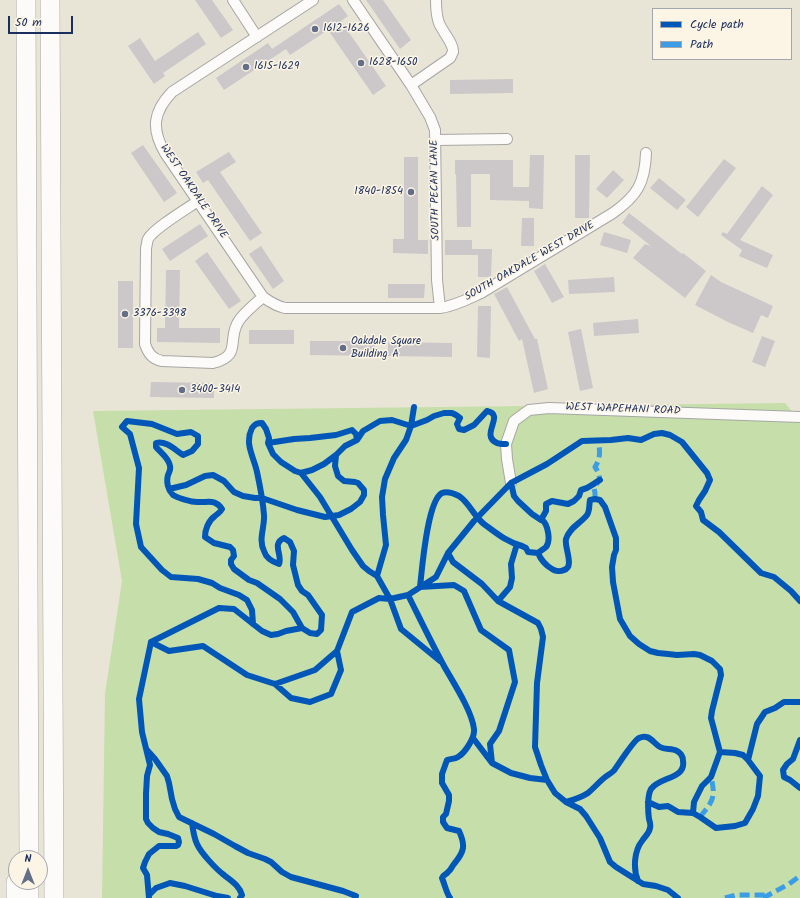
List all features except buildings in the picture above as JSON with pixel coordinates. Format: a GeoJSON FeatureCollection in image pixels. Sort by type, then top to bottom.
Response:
{"type":"FeatureCollection","features":[{"type":"Feature","properties":{"kind":"highway"},"geometry":{"type":"LineString","coordinates":[[18,0],[26,69]]}},
{"type":"Feature","properties":{"kind":"highway"},"geometry":{"type":"LineString","coordinates":[[26,0],[29,850]]}},
{"type":"Feature","properties":{"kind":"highway"},"geometry":{"type":"LineString","coordinates":[[50,0],[54,898]]}},
{"type":"Feature","properties":{"kind":"highway"},"geometry":{"type":"LineString","coordinates":[[17,850],[19,750],[28,668]]}},
{"type":"Feature","properties":{"kind":"highway"},"geometry":{"type":"LineString","coordinates":[[54,817],[59,898]]}},
{"type":"Feature","properties":{"kind":"street"},"geometry":{"type":"LineString","coordinates":[[233,0],[257,37],[313,0]]}},
{"type":"Feature","properties":{"kind":"street","name":"SOUTH PECAN LANE"},"geometry":{"type":"LineString","coordinates":[[353,0],[411,85],[430,117],[435,130],[437,280],[440,308]]}},
{"type":"Feature","properties":{"kind":"street"},"geometry":{"type":"LineString","coordinates":[[411,85],[450,58],[453,52],[451,43],[439,24],[436,0]]}},
{"type":"Feature","properties":{"kind":"street","name":"WEST OAKDALE DRIVE"},"geometry":{"type":"LineString","coordinates":[[257,37],[172,92],[164,100],[160,109],[156,131],[159,143],[263,297],[279,307],[302,308]]}},
{"type":"Feature","properties":{"kind":"street"},"geometry":{"type":"LineString","coordinates":[[436,140],[507,139]]}},
{"type":"Feature","properties":{"kind":"street","name":"SOUTH OAKDALE WEST DRIVE"},"geometry":{"type":"LineString","coordinates":[[302,308],[440,308],[468,300],[613,213],[625,204],[633,196],[640,184],[644,173],[646,153]]}},
{"type":"Feature","properties":{"kind":"street"},"geometry":{"type":"LineString","coordinates":[[198,201],[159,228],[148,239],[146,248],[145,344],[147,350],[156,360],[162,361],[213,363],[220,361],[231,352],[236,324],[263,297]]}},
{"type":"Feature","properties":{"kind":"street","name":"WEST WAPEHANI ROAD"},"geometry":{"type":"LineString","coordinates":[[511,483],[506,444],[514,421],[530,410],[549,408],[800,417]]}},
{"type":"Feature","properties":{"kind":"green space"},"geometry":{"type":"Polygon","coordinates":[[[785,403],[800,421],[800,898],[102,898],[105,694],[122,581],[93,411],[785,403]]]}},
{"type":"Feature","properties":{"kind":"marked path"},"geometry":{"type":"LineString","coordinates":[[595,499],[594,488],[599,478],[595,467],[600,454],[598,441]]}},
{"type":"Feature","properties":{"kind":"marked path"},"geometry":{"type":"LineString","coordinates":[[700,817],[711,803],[713,795],[711,777]]}},
{"type":"Feature","properties":{"kind":"marked path"},"geometry":{"type":"LineString","coordinates":[[763,898],[789,884],[800,876]]}},
{"type":"Feature","properties":{"kind":"marked path"},"geometry":{"type":"LineString","coordinates":[[725,898],[736,895],[767,895]]}},
{"type":"Feature","properties":{"kind":"cycle path"},"geometry":{"type":"LineString","coordinates":[[414,407],[411,426],[406,440],[394,458],[385,479],[382,497],[386,545],[377,576],[390,599],[401,629],[440,661]]}},
{"type":"Feature","properties":{"kind":"cycle path"},"geometry":{"type":"LineString","coordinates":[[151,642],[219,608],[234,609],[262,631],[271,635],[302,628],[310,633],[317,634],[321,630],[322,615],[308,595],[302,591],[298,585],[293,565],[294,551],[290,542],[284,538],[278,543],[280,557],[279,564],[268,558],[262,546],[264,520],[263,504],[257,472],[249,445],[250,434],[252,428],[256,424],[262,423],[266,429],[269,438],[268,443],[273,454],[281,462],[301,473],[312,470],[324,464],[345,446],[357,440],[363,431],[380,421],[392,420],[411,426],[434,416],[444,413],[452,413],[460,418],[457,424],[459,429],[464,430],[474,425],[487,411],[492,413],[494,417],[491,430],[492,439],[498,443],[506,444]]}},
{"type":"Feature","properties":{"kind":"cycle path"},"geometry":{"type":"LineString","coordinates":[[253,624],[252,610],[247,600],[212,583],[198,579],[171,577],[162,570],[141,547],[136,524],[139,468],[130,434],[122,427],[127,421],[152,424],[177,434],[191,432],[198,436],[198,444],[192,451],[183,455],[167,444],[160,442],[156,443],[156,447],[169,463],[170,469],[167,480],[170,491],[173,495],[185,500],[217,503],[222,509],[209,523],[206,529],[205,537],[214,543],[230,547],[233,550],[234,556],[231,560],[231,564],[234,569],[280,599],[293,612],[302,628]]}},
{"type":"Feature","properties":{"kind":"cycle path"},"geometry":{"type":"LineString","coordinates":[[268,443],[336,435],[352,430],[356,434],[357,440]]}},
{"type":"Feature","properties":{"kind":"cycle path"},"geometry":{"type":"LineString","coordinates":[[151,642],[169,651],[203,646],[247,675],[275,684],[315,670],[337,651],[352,612],[379,598],[390,599],[408,595],[436,577],[448,553],[474,521],[511,483],[547,464],[582,441],[628,438],[641,440],[654,434],[662,433],[670,435],[682,442],[707,473],[710,480],[696,506],[701,512],[703,520],[719,532],[761,573],[774,577],[791,591],[800,601]]}},
{"type":"Feature","properties":{"kind":"cycle path"},"geometry":{"type":"LineString","coordinates":[[169,489],[186,485],[205,476],[213,475],[224,481],[234,492],[243,496],[262,498],[297,510],[325,517],[339,515],[351,509],[360,502],[364,495],[364,490],[358,483],[344,481],[338,476],[335,466],[336,455]]}},
{"type":"Feature","properties":{"kind":"cycle path"},"geometry":{"type":"LineString","coordinates":[[301,473],[320,497],[363,566],[377,576]]}},
{"type":"Feature","properties":{"kind":"cycle path"},"geometry":{"type":"LineString","coordinates":[[541,520],[546,511],[546,504],[552,501],[568,504],[579,496],[581,490],[600,480]]}},
{"type":"Feature","properties":{"kind":"cycle path"},"geometry":{"type":"LineString","coordinates":[[473,738],[492,763],[490,744],[499,731],[515,682],[509,650],[481,630],[464,591],[454,585],[420,587],[426,537],[433,509],[437,499],[444,492],[457,495],[462,498],[476,516],[500,536],[512,543],[526,548],[528,552],[538,553],[548,544],[549,537],[546,525],[518,501],[514,496],[511,483]]}},
{"type":"Feature","properties":{"kind":"cycle path"},"geometry":{"type":"LineString","coordinates":[[538,553],[540,558],[547,566],[553,570],[561,571],[567,568],[569,561],[566,539],[572,529],[587,515],[590,500],[600,500],[605,507],[616,538],[616,550],[612,567],[613,582],[620,619],[630,636],[650,651],[677,655],[700,655],[712,661],[720,669],[721,675],[711,718],[720,752],[743,755],[748,760],[757,724],[765,712],[784,702],[800,702]]}},
{"type":"Feature","properties":{"kind":"cycle path"},"geometry":{"type":"LineString","coordinates":[[517,544],[511,564],[512,578],[510,587],[498,601],[538,623],[541,629],[543,637],[537,683],[535,747],[547,780],[555,793],[566,802],[580,809],[586,816],[600,838],[610,862],[643,884],[668,890],[678,898]]}},
{"type":"Feature","properties":{"kind":"cycle path"},"geometry":{"type":"LineString","coordinates":[[448,553],[453,562],[482,584],[498,601]]}},
{"type":"Feature","properties":{"kind":"cycle path"},"geometry":{"type":"LineString","coordinates":[[408,595],[439,657],[466,705],[473,722],[474,729],[473,736],[467,748],[458,757],[447,760],[442,774],[442,783],[449,795],[449,801],[446,814],[443,817],[443,822],[447,828],[459,831],[463,841],[463,849],[460,856],[442,878],[450,898]]}},
{"type":"Feature","properties":{"kind":"cycle path"},"geometry":{"type":"LineString","coordinates":[[149,898],[147,875],[143,868],[149,854],[159,846],[176,846],[179,842],[178,838],[159,832],[153,828],[146,819],[147,776],[150,765],[142,732],[139,699],[151,642]]}},
{"type":"Feature","properties":{"kind":"cycle path"},"geometry":{"type":"LineString","coordinates":[[275,684],[291,698],[310,702],[331,694],[341,670],[337,651]]}},
{"type":"Feature","properties":{"kind":"cycle path"},"geometry":{"type":"LineString","coordinates":[[566,802],[588,793],[605,777],[613,772],[639,738],[646,737],[651,739],[660,747],[675,750],[680,753],[683,761],[683,767],[680,771],[676,775],[655,785],[650,792],[648,800],[650,827],[648,833],[639,845],[635,860],[635,871],[638,881]]}},
{"type":"Feature","properties":{"kind":"cycle path"},"geometry":{"type":"LineString","coordinates":[[800,740],[793,759],[783,770],[784,777],[800,788]]}},
{"type":"Feature","properties":{"kind":"cycle path"},"geometry":{"type":"LineString","coordinates":[[147,750],[167,776],[172,799],[179,817],[248,853],[271,862],[282,872],[291,877],[356,896]]}},
{"type":"Feature","properties":{"kind":"cycle path"},"geometry":{"type":"LineString","coordinates":[[693,813],[694,802],[702,786],[711,777],[720,752]]}},
{"type":"Feature","properties":{"kind":"cycle path"},"geometry":{"type":"LineString","coordinates":[[648,802],[659,807],[668,806],[678,812],[693,813],[716,828],[735,826],[745,823],[758,796],[760,776],[748,760]]}},
{"type":"Feature","properties":{"kind":"cycle path"},"geometry":{"type":"LineString","coordinates":[[492,763],[511,773],[530,778],[547,780]]}},
{"type":"Feature","properties":{"kind":"cycle path"},"geometry":{"type":"LineString","coordinates":[[192,823],[195,839],[199,848],[213,865],[237,886],[242,895],[240,898]]}},
{"type":"Feature","properties":{"kind":"cycle path"},"geometry":{"type":"LineString","coordinates":[[149,895],[156,888],[170,883],[228,898]]}},
{"type":"Feature","properties":{"kind":"place","name":"1612-1626"},"geometry":{"type":"Point","coordinates":[315,29]}},
{"type":"Feature","properties":{"kind":"place","name":"1628-1650"},"geometry":{"type":"Point","coordinates":[361,63]}},
{"type":"Feature","properties":{"kind":"place","name":"1615-1629"},"geometry":{"type":"Point","coordinates":[246,67]}},
{"type":"Feature","properties":{"kind":"place","name":"1840-1854"},"geometry":{"type":"Point","coordinates":[411,192]}},
{"type":"Feature","properties":{"kind":"place","name":"3376-3398"},"geometry":{"type":"Point","coordinates":[125,314]}},
{"type":"Feature","properties":{"kind":"place","name":"Oakdale Square Building A"},"geometry":{"type":"Point","coordinates":[343,348]}},
{"type":"Feature","properties":{"kind":"place","name":"3400-3414"},"geometry":{"type":"Point","coordinates":[182,390]}}]}
